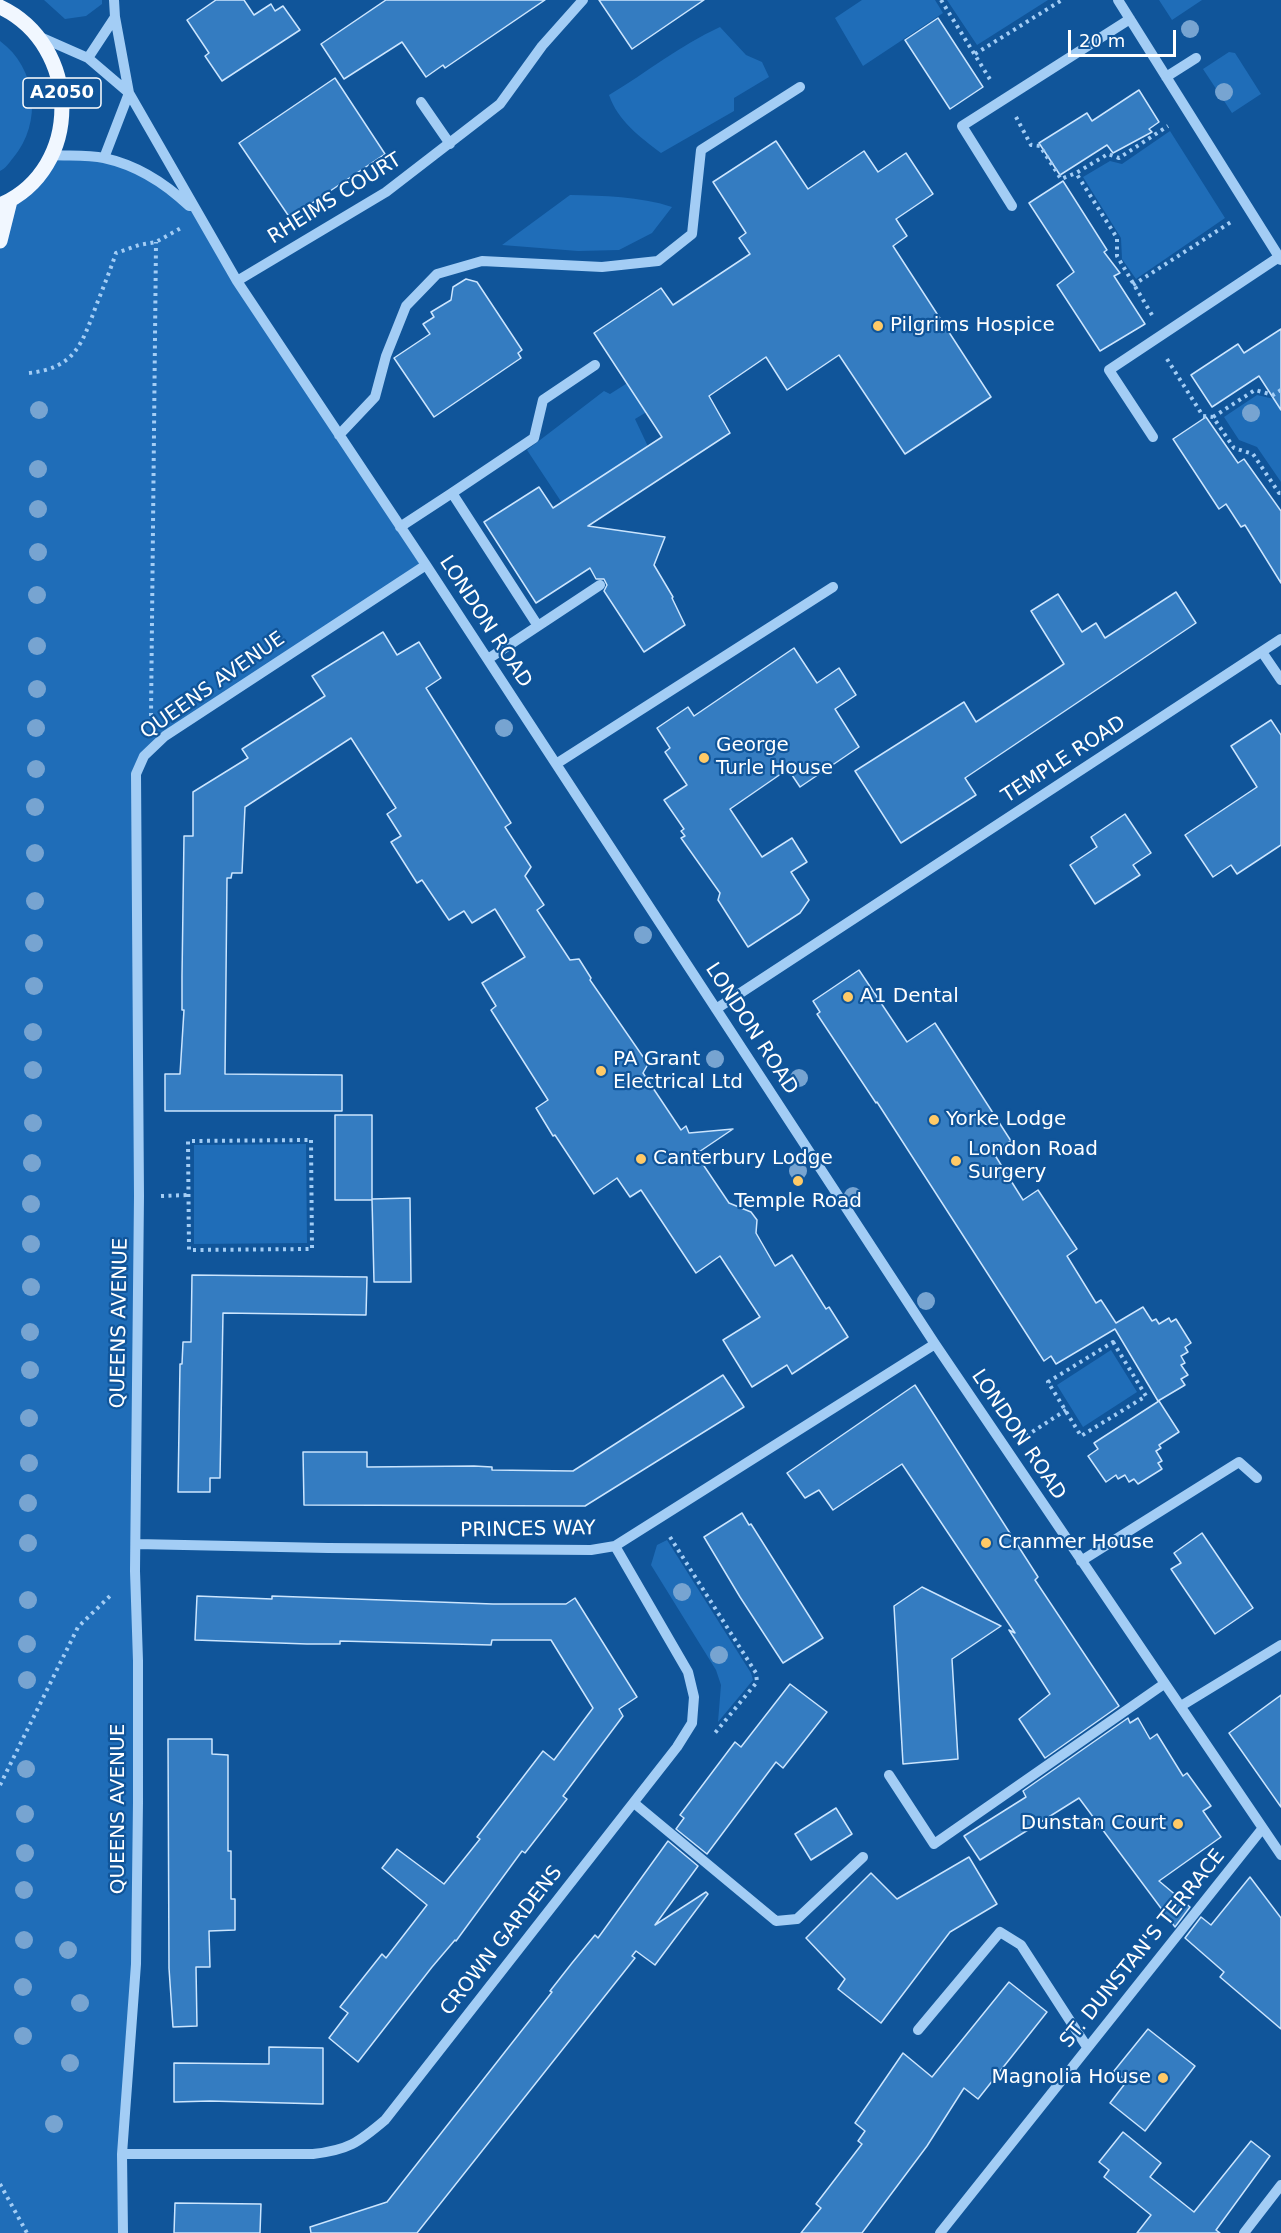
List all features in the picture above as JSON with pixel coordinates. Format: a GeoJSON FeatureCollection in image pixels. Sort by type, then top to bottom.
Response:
{"type":"FeatureCollection","features":[{"type":"Feature","properties":{"kind":"main road","name":"A2050"},"geometry":{"type":"LineString","coordinates":[[0,241],[5,203],[38,178],[52,155],[62,125],[62,94],[54,63],[38,36],[7,7]]}},
{"type":"Feature","properties":{"kind":"street","name":"LONDON ROAD"},"geometry":{"type":"LineString","coordinates":[[114,0],[129,93],[237,281],[488,659],[935,1344],[1281,1855]]}},
{"type":"Feature","properties":{"kind":"street","name":"RHEIMS COURT"},"geometry":{"type":"LineString","coordinates":[[237,281],[386,192],[500,104],[542,46],[583,0]]}},
{"type":"Feature","properties":{"kind":"street"},"geometry":{"type":"LineString","coordinates":[[1118,0],[1280,259],[1109,370],[1154,436]]}},
{"type":"Feature","properties":{"kind":"street"},"geometry":{"type":"LineString","coordinates":[[88,58],[115,17]]}},
{"type":"Feature","properties":{"kind":"street"},"geometry":{"type":"LineString","coordinates":[[1012,206],[962,126],[1130,19]]}},
{"type":"Feature","properties":{"kind":"street","name":"LONDON ROAD"},"geometry":{"type":"LineString","coordinates":[[38,36],[88,58],[129,93]]}},
{"type":"Feature","properties":{"kind":"street"},"geometry":{"type":"LineString","coordinates":[[1166,77],[1196,58]]}},
{"type":"Feature","properties":{"kind":"street"},"geometry":{"type":"LineString","coordinates":[[339,435],[375,397],[386,356],[406,306],[437,274],[482,261],[602,267],[658,261],[692,234],[700,150],[800,87]]}},
{"type":"Feature","properties":{"kind":"street"},"geometry":{"type":"LineString","coordinates":[[104,158],[129,93]]}},
{"type":"Feature","properties":{"kind":"street"},"geometry":{"type":"LineString","coordinates":[[421,102],[450,144]]}},
{"type":"Feature","properties":{"kind":"street","name":"LONDON ROAD"},"geometry":{"type":"LineString","coordinates":[[52,155],[104,158],[140,171],[175,192],[200,217]]}},
{"type":"Feature","properties":{"kind":"street"},"geometry":{"type":"LineString","coordinates":[[400,527],[534,438],[543,400],[595,365]]}},
{"type":"Feature","properties":{"kind":"street"},"geometry":{"type":"LineString","coordinates":[[452,493],[538,626]]}},
{"type":"Feature","properties":{"kind":"street","name":"QUEENS AVENUE"},"geometry":{"type":"LineString","coordinates":[[123,2233],[122,2154],[136,1964],[138,1673],[135,1571],[140,1196],[136,774],[144,756],[165,736],[426,565]]}},
{"type":"Feature","properties":{"kind":"street"},"geometry":{"type":"LineString","coordinates":[[488,659],[600,585]]}},
{"type":"Feature","properties":{"kind":"street"},"geometry":{"type":"LineString","coordinates":[[556,764],[833,587]]}},
{"type":"Feature","properties":{"kind":"street","name":"TEMPLE ROAD"},"geometry":{"type":"LineString","coordinates":[[716,1009],[1281,639]]}},
{"type":"Feature","properties":{"kind":"street"},"geometry":{"type":"LineString","coordinates":[[1262,652],[1281,680]]}},
{"type":"Feature","properties":{"kind":"street","name":"PRINCES WAY"},"geometry":{"type":"LineString","coordinates":[[136,1544],[591,1550],[615,1546],[935,1344]]}},
{"type":"Feature","properties":{"kind":"street"},"geometry":{"type":"LineString","coordinates":[[1081,1561],[1239,1462],[1257,1478]]}},
{"type":"Feature","properties":{"kind":"street","name":"CROWN GARDENS"},"geometry":{"type":"LineString","coordinates":[[122,2154],[313,2154],[338,2151],[360,2141],[385,2120],[634,1803],[677,1747],[692,1723],[694,1697],[688,1672],[615,1546]]}},
{"type":"Feature","properties":{"kind":"street"},"geometry":{"type":"LineString","coordinates":[[1181,1706],[1281,1645]]}},
{"type":"Feature","properties":{"kind":"street"},"geometry":{"type":"LineString","coordinates":[[889,1774],[934,1844],[1164,1683]]}},
{"type":"Feature","properties":{"kind":"street"},"geometry":{"type":"LineString","coordinates":[[634,1803],[776,1921],[797,1918],[863,1857]]}},
{"type":"Feature","properties":{"kind":"street","name":"ST. DUNSTAN'S TERRACE"},"geometry":{"type":"LineString","coordinates":[[940,2233],[1262,1829]]}},
{"type":"Feature","properties":{"kind":"street"},"geometry":{"type":"LineString","coordinates":[[918,2030],[1000,1932],[1021,1945],[1087,2047]]}},
{"type":"Feature","properties":{"kind":"street"},"geometry":{"type":"LineString","coordinates":[[1244,2233],[1281,2185]]}},
{"type":"Feature","properties":{"kind":"path"},"geometry":{"type":"LineString","coordinates":[[941,0],[975,54],[999,103],[1010,106],[1031,145],[1040,146],[1061,179],[1108,154],[1119,158],[1189,112]]}},
{"type":"Feature","properties":{"kind":"path"},"geometry":{"type":"LineString","coordinates":[[975,54],[1062,0]]}},
{"type":"Feature","properties":{"kind":"path"},"geometry":{"type":"LineString","coordinates":[[1076,173],[1117,238],[1117,256],[1156,322],[1155,340],[1203,416],[1213,417],[1255,390],[1273,395],[1281,390]]}},
{"type":"Feature","properties":{"kind":"path"},"geometry":{"type":"LineString","coordinates":[[1133,285],[1250,210]]}},
{"type":"Feature","properties":{"kind":"path"},"geometry":{"type":"LineString","coordinates":[[29,373],[47,371],[64,361],[82,344],[116,253],[139,245],[156,243],[151,749]]}},
{"type":"Feature","properties":{"kind":"path"},"geometry":{"type":"LineString","coordinates":[[1213,417],[1234,448],[1253,454],[1281,493]]}},
{"type":"Feature","properties":{"kind":"path"},"geometry":{"type":"LineString","coordinates":[[311,1140],[312,1249],[189,1250],[189,1195],[189,1141],[311,1140]]}},
{"type":"Feature","properties":{"kind":"path"},"geometry":{"type":"LineString","coordinates":[[1113,1342],[1146,1396],[1081,1436],[1066,1410],[1048,1382],[1113,1342]]}},
{"type":"Feature","properties":{"kind":"path"},"geometry":{"type":"LineString","coordinates":[[1005,1449],[1066,1410]]}},
{"type":"Feature","properties":{"kind":"path"},"geometry":{"type":"LineString","coordinates":[[658,1519],[756,1673],[757,1682],[714,1735],[677,1747]]}},
{"type":"Feature","properties":{"kind":"path"},"geometry":{"type":"LineString","coordinates":[[0,1785],[78,1627],[135,1571]]}},
{"type":"Feature","properties":{"kind":"path"},"geometry":{"type":"LineString","coordinates":[[0,2184],[27,2233]]}},
{"type":"Feature","properties":{"kind":"shaded area"},"geometry":{"type":"Polygon","coordinates":[[[44,0],[102,0],[102,4],[86,16],[65,19],[44,0]]]}},
{"type":"Feature","properties":{"kind":"shaded area"},"geometry":{"type":"Polygon","coordinates":[[[862,0],[935,0],[943,13],[863,66],[835,18],[862,0]]]}},
{"type":"Feature","properties":{"kind":"shaded area"},"geometry":{"type":"Polygon","coordinates":[[[947,0],[1048,0],[977,45],[947,0]]]}},
{"type":"Feature","properties":{"kind":"shaded area"},"geometry":{"type":"Polygon","coordinates":[[[1159,0],[1202,0],[1172,20],[1159,0]]]}},
{"type":"Feature","properties":{"kind":"shaded area"},"geometry":{"type":"Polygon","coordinates":[[[720,27],[746,55],[762,62],[769,77],[734,98],[734,111],[661,153],[624,121],[609,95],[677,51],[720,27]]]}},
{"type":"Feature","properties":{"kind":"shaded area"},"geometry":{"type":"Polygon","coordinates":[[[0,41],[22,66],[32,97],[32,113],[23,144],[9,164],[0,171],[0,41]]]}},
{"type":"Feature","properties":{"kind":"shaded area"},"geometry":{"type":"Polygon","coordinates":[[[1229,52],[1235,53],[1261,94],[1232,113],[1203,69],[1229,52]]]}},
{"type":"Feature","properties":{"kind":"shaded area"},"geometry":{"type":"Polygon","coordinates":[[[1170,131],[1225,218],[1136,279],[1122,259],[1121,238],[1083,177],[1110,161],[1122,164],[1170,131]]]}},
{"type":"Feature","properties":{"kind":"shaded area"},"geometry":{"type":"Polygon","coordinates":[[[52,155],[104,158],[140,171],[199,217],[426,565],[151,749],[137,781],[138,1802],[123,2233],[0,2233],[0,241],[10,201],[52,155]]]}},
{"type":"Feature","properties":{"kind":"shaded area"},"geometry":{"type":"Polygon","coordinates":[[[570,195],[609,196],[660,203],[672,207],[652,233],[619,250],[578,251],[502,245],[570,195]]]}},
{"type":"Feature","properties":{"kind":"shaded area"},"geometry":{"type":"Polygon","coordinates":[[[664,360],[665,401],[635,419],[652,455],[566,509],[527,450],[604,391],[610,394],[664,360]]]}},
{"type":"Feature","properties":{"kind":"shaded area"},"geometry":{"type":"Polygon","coordinates":[[[1281,394],[1281,482],[1257,447],[1239,440],[1224,417],[1257,395],[1274,399],[1281,394]]]}},
{"type":"Feature","properties":{"kind":"shaded area"},"geometry":{"type":"Polygon","coordinates":[[[306,1144],[307,1243],[194,1244],[194,1145],[306,1144]]]}},
{"type":"Feature","properties":{"kind":"shaded area"},"geometry":{"type":"Polygon","coordinates":[[[1111,1350],[1137,1392],[1083,1427],[1057,1385],[1111,1350]]]}},
{"type":"Feature","properties":{"kind":"shaded area"},"geometry":{"type":"Polygon","coordinates":[[[667,1540],[751,1673],[753,1680],[718,1722],[721,1685],[716,1670],[651,1565],[657,1545],[667,1540]]]}},
{"type":"Feature","properties":{"kind":"building"},"geometry":{"type":"Polygon","coordinates":[[[216,0],[244,0],[254,15],[271,4],[275,11],[283,6],[300,30],[222,81],[205,56],[209,53],[187,20],[216,0]]]}},
{"type":"Feature","properties":{"kind":"building"},"geometry":{"type":"Polygon","coordinates":[[[386,0],[545,0],[445,68],[443,65],[426,77],[402,42],[344,79],[321,44],[386,0]]]}},
{"type":"Feature","properties":{"kind":"building"},"geometry":{"type":"Polygon","coordinates":[[[599,0],[704,0],[632,49],[599,0]]]}},
{"type":"Feature","properties":{"kind":"building"},"geometry":{"type":"Polygon","coordinates":[[[938,18],[983,87],[950,109],[905,40],[938,18]]]}},
{"type":"Feature","properties":{"kind":"building"},"geometry":{"type":"Polygon","coordinates":[[[335,78],[385,154],[290,218],[239,143],[335,78]]]}},
{"type":"Feature","properties":{"kind":"building"},"geometry":{"type":"Polygon","coordinates":[[[1139,90],[1159,122],[1149,129],[1152,132],[1113,153],[1107,145],[1060,175],[1039,143],[1087,113],[1092,121],[1139,90]]]}},
{"type":"Feature","properties":{"kind":"building"},"geometry":{"type":"Polygon","coordinates":[[[776,141],[808,189],[864,151],[878,172],[906,153],[933,194],[896,219],[907,236],[893,246],[991,397],[905,454],[839,355],[787,390],[766,357],[709,396],[730,433],[588,526],[665,537],[654,565],[673,597],[685,625],[644,652],[604,591],[607,585],[604,579],[596,579],[590,568],[536,603],[484,522],[539,487],[553,508],[662,437],[594,333],[661,288],[673,305],[750,254],[739,238],[746,233],[713,182],[776,141]]]}},
{"type":"Feature","properties":{"kind":"building"},"geometry":{"type":"Polygon","coordinates":[[[1063,181],[1107,250],[1104,252],[1120,273],[1114,276],[1145,324],[1100,351],[1057,285],[1074,272],[1029,203],[1063,181]]]}},
{"type":"Feature","properties":{"kind":"building"},"geometry":{"type":"Polygon","coordinates":[[[466,279],[477,282],[522,350],[518,353],[521,358],[434,417],[394,358],[430,334],[423,324],[434,317],[431,312],[451,300],[453,287],[466,279]]]}},
{"type":"Feature","properties":{"kind":"building"},"geometry":{"type":"Polygon","coordinates":[[[1281,329],[1281,410],[1259,376],[1212,407],[1191,375],[1238,344],[1244,353],[1281,329]]]}},
{"type":"Feature","properties":{"kind":"building"},"geometry":{"type":"Polygon","coordinates":[[[1206,417],[1238,463],[1244,459],[1281,511],[1281,583],[1245,525],[1241,527],[1226,504],[1219,509],[1173,439],[1206,417]]]}},
{"type":"Feature","properties":{"kind":"building"},"geometry":{"type":"Polygon","coordinates":[[[1176,592],[1196,623],[965,778],[976,795],[901,843],[855,771],[964,702],[976,722],[1064,664],[1031,611],[1058,594],[1082,632],[1096,623],[1105,638],[1176,592]]]}},
{"type":"Feature","properties":{"kind":"building"},"geometry":{"type":"Polygon","coordinates":[[[383,632],[397,655],[419,642],[441,678],[426,688],[511,823],[505,827],[531,867],[525,876],[544,905],[537,910],[570,960],[579,959],[591,978],[590,980],[648,1064],[643,1073],[681,1130],[686,1126],[689,1133],[733,1129],[696,1154],[729,1203],[751,1212],[757,1220],[756,1233],[775,1266],[792,1255],[826,1309],[829,1307],[848,1337],[792,1374],[787,1365],[752,1387],[723,1340],[760,1317],[720,1256],[696,1273],[641,1190],[630,1197],[617,1178],[594,1194],[555,1135],[553,1136],[536,1108],[548,1100],[491,1010],[496,1006],[482,983],[525,957],[495,909],[472,923],[464,911],[449,920],[422,880],[417,883],[391,842],[401,836],[387,814],[396,808],[351,738],[245,807],[242,873],[232,873],[231,878],[227,878],[225,1074],[342,1075],[342,1111],[165,1111],[165,1074],[180,1074],[184,1010],[182,1010],[182,976],[184,836],[193,836],[193,792],[248,758],[242,749],[325,696],[312,676],[383,632]]]}},
{"type":"Feature","properties":{"kind":"building","name":"George Turle House"},"geometry":{"type":"Polygon","coordinates":[[[794,648],[817,683],[839,668],[856,695],[835,709],[859,747],[800,787],[788,769],[730,809],[762,857],[792,838],[807,862],[791,872],[809,900],[800,913],[748,947],[718,900],[720,893],[681,838],[685,836],[681,831],[684,829],[664,800],[687,785],[665,752],[670,748],[657,728],[688,707],[694,716],[794,648]]]}},
{"type":"Feature","properties":{"kind":"building"},"geometry":{"type":"Polygon","coordinates":[[[1271,720],[1281,735],[1281,845],[1237,874],[1231,865],[1213,877],[1185,835],[1257,787],[1231,746],[1271,720]]]}},
{"type":"Feature","properties":{"kind":"building"},"geometry":{"type":"Polygon","coordinates":[[[1125,814],[1151,853],[1133,865],[1140,875],[1095,904],[1070,865],[1097,847],[1091,837],[1125,814]]]}},
{"type":"Feature","properties":{"kind":"building"},"geometry":{"type":"Polygon","coordinates":[[[859,970],[907,1042],[935,1023],[1011,1141],[993,1152],[1023,1200],[1038,1190],[1077,1249],[1067,1256],[1096,1303],[1101,1300],[1116,1323],[1143,1307],[1152,1321],[1156,1319],[1159,1324],[1169,1318],[1171,1322],[1176,1319],[1191,1343],[1185,1347],[1188,1352],[1181,1356],[1185,1363],[1181,1365],[1188,1375],[1181,1379],[1185,1385],[1158,1401],[1115,1329],[1056,1364],[1051,1356],[1044,1361],[877,1102],[817,1014],[820,1012],[813,1001],[859,970]]]}},
{"type":"Feature","properties":{"kind":"building"},"geometry":{"type":"Polygon","coordinates":[[[335,1115],[372,1115],[372,1200],[335,1200],[335,1115]]]}},
{"type":"Feature","properties":{"kind":"building"},"geometry":{"type":"Polygon","coordinates":[[[410,1198],[411,1282],[374,1282],[372,1199],[410,1198]]]}},
{"type":"Feature","properties":{"kind":"building"},"geometry":{"type":"Polygon","coordinates":[[[192,1275],[367,1277],[366,1315],[223,1313],[220,1478],[210,1478],[210,1492],[178,1492],[180,1364],[182,1364],[183,1342],[191,1342],[192,1275]]]}},
{"type":"Feature","properties":{"kind":"building"},"geometry":{"type":"Polygon","coordinates":[[[723,1375],[744,1407],[585,1506],[304,1505],[303,1452],[367,1452],[367,1467],[474,1466],[492,1467],[492,1470],[573,1471],[723,1375]]]}},
{"type":"Feature","properties":{"kind":"building","name":"Cranmer House"},"geometry":{"type":"Polygon","coordinates":[[[915,1385],[1038,1577],[1035,1580],[1119,1706],[1045,1758],[1019,1719],[1050,1694],[1009,1630],[1015,1633],[902,1464],[833,1510],[819,1490],[805,1498],[787,1473],[915,1385]]]}},
{"type":"Feature","properties":{"kind":"building"},"geometry":{"type":"Polygon","coordinates":[[[1159,1401],[1179,1432],[1159,1445],[1161,1448],[1156,1451],[1162,1461],[1158,1463],[1162,1469],[1138,1484],[1134,1479],[1129,1482],[1125,1475],[1118,1479],[1116,1475],[1106,1482],[1088,1456],[1098,1449],[1094,1443],[1159,1401]]]}},
{"type":"Feature","properties":{"kind":"building"},"geometry":{"type":"Polygon","coordinates":[[[742,1513],[823,1638],[783,1663],[704,1537],[742,1513]]]}},
{"type":"Feature","properties":{"kind":"building"},"geometry":{"type":"Polygon","coordinates":[[[1202,1533],[1253,1608],[1215,1634],[1171,1569],[1181,1563],[1174,1553],[1202,1533]]]}},
{"type":"Feature","properties":{"kind":"building"},"geometry":{"type":"Polygon","coordinates":[[[922,1587],[1001,1626],[952,1659],[958,1759],[903,1764],[894,1606],[922,1587]]]}},
{"type":"Feature","properties":{"kind":"building"},"geometry":{"type":"Polygon","coordinates":[[[197,1596],[272,1599],[272,1596],[493,1604],[566,1604],[575,1598],[637,1697],[619,1709],[623,1716],[563,1796],[567,1799],[525,1853],[522,1851],[456,1941],[432,1967],[358,2062],[329,2038],[348,2013],[340,2007],[382,1954],[386,1958],[427,1905],[382,1868],[397,1849],[444,1884],[480,1839],[477,1837],[543,1751],[554,1760],[593,1708],[551,1640],[492,1640],[491,1645],[340,1641],[340,1644],[307,1644],[195,1640],[197,1596]]]}},
{"type":"Feature","properties":{"kind":"building"},"geometry":{"type":"Polygon","coordinates":[[[790,1684],[827,1712],[783,1768],[776,1762],[707,1854],[676,1829],[684,1818],[680,1815],[735,1742],[741,1747],[790,1684]]]}},
{"type":"Feature","properties":{"kind":"building"},"geometry":{"type":"Polygon","coordinates":[[[1281,1695],[1281,1807],[1229,1733],[1281,1695]]]}},
{"type":"Feature","properties":{"kind":"building"},"geometry":{"type":"Polygon","coordinates":[[[1128,1718],[1130,1723],[1138,1718],[1150,1739],[1157,1734],[1183,1776],[1187,1773],[1211,1806],[1203,1811],[1221,1837],[1159,1881],[1190,1907],[1175,1927],[1079,1798],[980,1860],[964,1836],[1026,1797],[1023,1791],[1128,1718]]]}},
{"type":"Feature","properties":{"kind":"building"},"geometry":{"type":"Polygon","coordinates":[[[168,1739],[212,1739],[212,1754],[228,1755],[228,1851],[231,1851],[231,1899],[235,1899],[235,1930],[209,1931],[210,1967],[196,1967],[197,2026],[173,2027],[169,1968],[168,1739]]]}},
{"type":"Feature","properties":{"kind":"building"},"geometry":{"type":"Polygon","coordinates":[[[836,1808],[852,1834],[811,1860],[795,1834],[836,1808]]]}},
{"type":"Feature","properties":{"kind":"building"},"geometry":{"type":"Polygon","coordinates":[[[668,1841],[698,1866],[655,1925],[706,1892],[708,1894],[655,1965],[636,1951],[632,1956],[635,1958],[417,2233],[311,2233],[310,2227],[387,2202],[552,1992],[550,1991],[572,1963],[595,1935],[598,1938],[668,1841]]]}},
{"type":"Feature","properties":{"kind":"building"},"geometry":{"type":"Polygon","coordinates":[[[969,1857],[997,1904],[950,1932],[881,2023],[838,1989],[845,1979],[806,1938],[871,1873],[897,1899],[969,1857]]]}},
{"type":"Feature","properties":{"kind":"building"},"geometry":{"type":"Polygon","coordinates":[[[1250,1877],[1281,1918],[1281,2029],[1220,1977],[1224,1972],[1185,1938],[1201,1917],[1211,1925],[1250,1877]]]}},
{"type":"Feature","properties":{"kind":"building"},"geometry":{"type":"Polygon","coordinates":[[[1009,1982],[1047,2012],[978,2099],[964,2088],[927,2146],[862,2233],[801,2233],[821,2208],[816,2204],[862,2144],[858,2141],[865,2131],[855,2123],[903,2053],[932,2077],[1009,1982]]]}},
{"type":"Feature","properties":{"kind":"building","name":"Magnolia House"},"geometry":{"type":"Polygon","coordinates":[[[1148,2029],[1195,2066],[1145,2131],[1110,2103],[1127,2081],[1114,2071],[1148,2029]]]}},
{"type":"Feature","properties":{"kind":"building"},"geometry":{"type":"Polygon","coordinates":[[[269,2047],[323,2048],[323,2104],[174,2102],[174,2063],[269,2064],[269,2047]]]}},
{"type":"Feature","properties":{"kind":"building"},"geometry":{"type":"Polygon","coordinates":[[[1123,2132],[1161,2163],[1150,2177],[1194,2212],[1251,2141],[1270,2156],[1216,2230],[1220,2233],[1137,2233],[1151,2215],[1104,2177],[1109,2170],[1099,2162],[1123,2132]]]}},
{"type":"Feature","properties":{"kind":"building"},"geometry":{"type":"Polygon","coordinates":[[[175,2203],[261,2204],[260,2233],[174,2233],[175,2203]]]}},
{"type":"Feature","properties":{"kind":"place","name":"Pilgrims Hospice"},"geometry":{"type":"Point","coordinates":[878,326]}},
{"type":"Feature","properties":{"kind":"place","name":"George Turle House"},"geometry":{"type":"Point","coordinates":[704,758]}},
{"type":"Feature","properties":{"kind":"place","name":"A1 Dental"},"geometry":{"type":"Point","coordinates":[848,997]}},
{"type":"Feature","properties":{"kind":"place","name":"PA Grant Electrical Ltd"},"geometry":{"type":"Point","coordinates":[601,1071]}},
{"type":"Feature","properties":{"kind":"place","name":"Yorke Lodge"},"geometry":{"type":"Point","coordinates":[934,1120]}},
{"type":"Feature","properties":{"kind":"place","name":"Canterbury Lodge"},"geometry":{"type":"Point","coordinates":[641,1159]}},
{"type":"Feature","properties":{"kind":"place","name":"London Road Surgery"},"geometry":{"type":"Point","coordinates":[956,1161]}},
{"type":"Feature","properties":{"kind":"place","name":"Temple Road"},"geometry":{"type":"Point","coordinates":[798,1181]}},
{"type":"Feature","properties":{"kind":"place","name":"Cranmer House"},"geometry":{"type":"Point","coordinates":[986,1543]}},
{"type":"Feature","properties":{"kind":"place","name":"Dunstan Court"},"geometry":{"type":"Point","coordinates":[1178,1824]}},
{"type":"Feature","properties":{"kind":"place","name":"Magnolia House"},"geometry":{"type":"Point","coordinates":[1163,2078]}}]}
